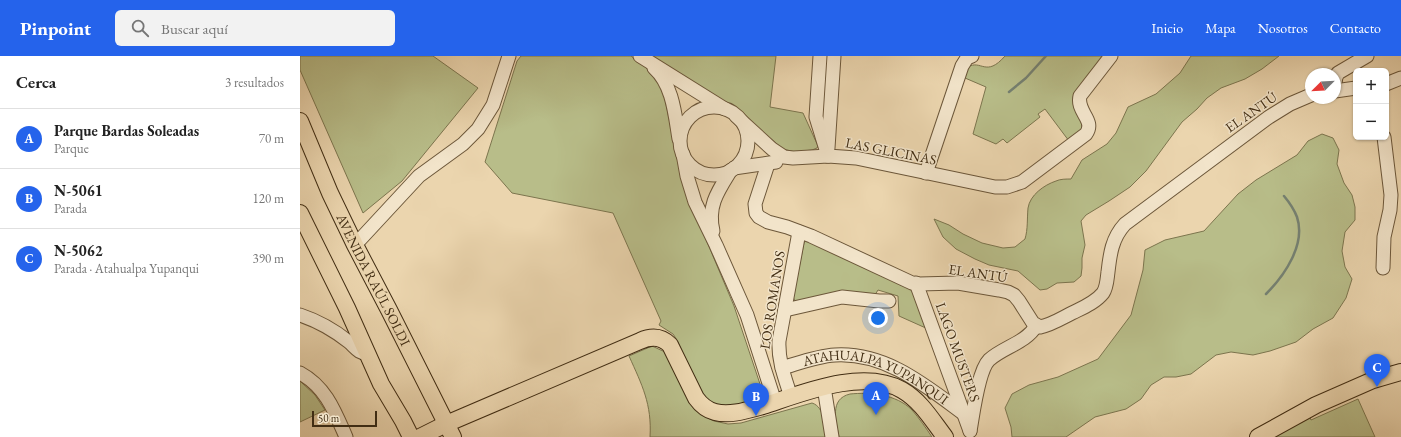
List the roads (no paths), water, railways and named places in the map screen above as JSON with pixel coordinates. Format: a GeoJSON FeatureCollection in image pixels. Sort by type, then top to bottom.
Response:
{"type":"FeatureCollection","features":[{"type":"Feature","properties":{"kind":"main road","name":"AVENIDA RAÚL SOLDI"},"geometry":{"type":"LineString","coordinates":[[300,121],[330,193],[354,245],[450,431]]}},
{"type":"Feature","properties":{"kind":"main road"},"geometry":{"type":"LineString","coordinates":[[300,213],[385,390],[411,437]]}},
{"type":"Feature","properties":{"kind":"main road"},"geometry":{"type":"LineString","coordinates":[[420,437],[450,431],[640,341],[653,337],[662,339],[670,345],[696,398],[707,410],[720,413],[734,412],[775,402],[824,387],[852,382],[864,382],[888,385],[900,389],[911,396],[920,404],[945,437]]}},
{"type":"Feature","properties":{"kind":"main road"},"geometry":{"type":"LineString","coordinates":[[1258,437],[1316,405],[1373,380],[1401,372]]}},
{"type":"Feature","properties":{"kind":"street"},"geometry":{"type":"LineString","coordinates":[[354,245],[419,176],[464,144],[478,129],[493,105],[509,56]]}},
{"type":"Feature","properties":{"kind":"street"},"geometry":{"type":"LineString","coordinates":[[820,56],[816,117],[828,156]]}},
{"type":"Feature","properties":{"kind":"street"},"geometry":{"type":"LineString","coordinates":[[828,156],[834,56]]}},
{"type":"Feature","properties":{"kind":"street"},"geometry":{"type":"LineString","coordinates":[[926,173],[962,66],[967,58],[972,56]]}},
{"type":"Feature","properties":{"kind":"street","name":"LAS GLICINAS"},"geometry":{"type":"LineString","coordinates":[[644,59],[699,91],[731,113],[778,154],[784,157],[793,158],[828,156],[872,161],[995,187],[1008,187],[1022,182],[1089,131],[1090,126],[1080,106],[1080,96],[1111,56]]}},
{"type":"Feature","properties":{"kind":"street"},"geometry":{"type":"LineString","coordinates":[[1341,71],[1367,56]]}},
{"type":"Feature","properties":{"kind":"street","name":"LAS GLICINAS"},"geometry":{"type":"LineString","coordinates":[[644,59],[657,70],[670,94],[675,110],[687,176],[695,202],[716,245]]}},
{"type":"Feature","properties":{"kind":"street"},"geometry":{"type":"LineString","coordinates":[[1389,83],[1401,78]]}},
{"type":"Feature","properties":{"kind":"street"},"geometry":{"type":"LineString","coordinates":[[1341,89],[1353,88]]}},
{"type":"Feature","properties":{"kind":"street","name":"EL ANTÚ"},"geometry":{"type":"LineString","coordinates":[[768,164],[755,204],[756,213],[763,220],[799,232],[916,283],[950,283],[1008,292],[1019,300],[1032,323],[1036,326],[1045,326],[1093,302],[1104,292],[1107,285],[1111,249],[1114,240],[1118,232],[1132,218],[1269,117],[1290,104],[1305,98]]}},
{"type":"Feature","properties":{"kind":"street"},"geometry":{"type":"LineString","coordinates":[[775,402],[747,315],[716,245],[712,227],[711,210],[717,193],[733,169],[740,163],[745,154],[748,144],[747,133],[743,124],[731,113],[716,107],[706,108],[695,113],[687,121],[682,131],[681,148],[689,164],[698,171],[709,175],[721,174],[733,169],[768,164],[793,158]]}},
{"type":"Feature","properties":{"kind":"street"},"geometry":{"type":"LineString","coordinates":[[1383,268],[1384,237],[1390,210],[1391,195],[1384,140]]}},
{"type":"Feature","properties":{"kind":"street","name":"LOS ROMANOS"},"geometry":{"type":"LineString","coordinates":[[791,397],[782,368],[779,351],[799,232]]}},
{"type":"Feature","properties":{"kind":"street","name":"LAGO MUSTERS"},"geometry":{"type":"LineString","coordinates":[[916,283],[964,414],[969,434]]}},
{"type":"Feature","properties":{"kind":"street"},"geometry":{"type":"LineString","coordinates":[[785,310],[842,297],[889,301]]}},
{"type":"Feature","properties":{"kind":"street"},"geometry":{"type":"LineString","coordinates":[[300,315],[326,326],[343,337],[360,353],[367,353]]}},
{"type":"Feature","properties":{"kind":"street"},"geometry":{"type":"LineString","coordinates":[[969,434],[981,376],[985,365],[995,356],[1030,334],[1036,326]]}},
{"type":"Feature","properties":{"kind":"street","name":"ATAHUALPA YUPANQUI"},"geometry":{"type":"LineString","coordinates":[[782,368],[812,359],[830,356],[866,358],[897,368],[910,375],[964,414]]}},
{"type":"Feature","properties":{"kind":"street"},"geometry":{"type":"LineString","coordinates":[[300,373],[313,382],[326,396],[346,437]]}},
{"type":"Feature","properties":{"kind":"street"},"geometry":{"type":"LineString","coordinates":[[824,387],[832,437]]}},
{"type":"Feature","properties":{"kind":"waterway"},"geometry":{"type":"LineString","coordinates":[[1009,92],[1026,78],[1046,56]]}},
{"type":"Feature","properties":{"kind":"waterway"},"geometry":{"type":"LineString","coordinates":[[1266,294],[1287,268],[1299,238],[1297,217],[1284,196]]}},
{"type":"Feature","properties":{"kind":"place","name":"N-5062"},"geometry":{"type":"Point","coordinates":[1377,387]}},
{"type":"Feature","properties":{"kind":"place","name":"Parque Bardas Soleadas"},"geometry":{"type":"Point","coordinates":[876,415]}},
{"type":"Feature","properties":{"kind":"place","name":"N-5061"},"geometry":{"type":"Point","coordinates":[756,416]}}]}
